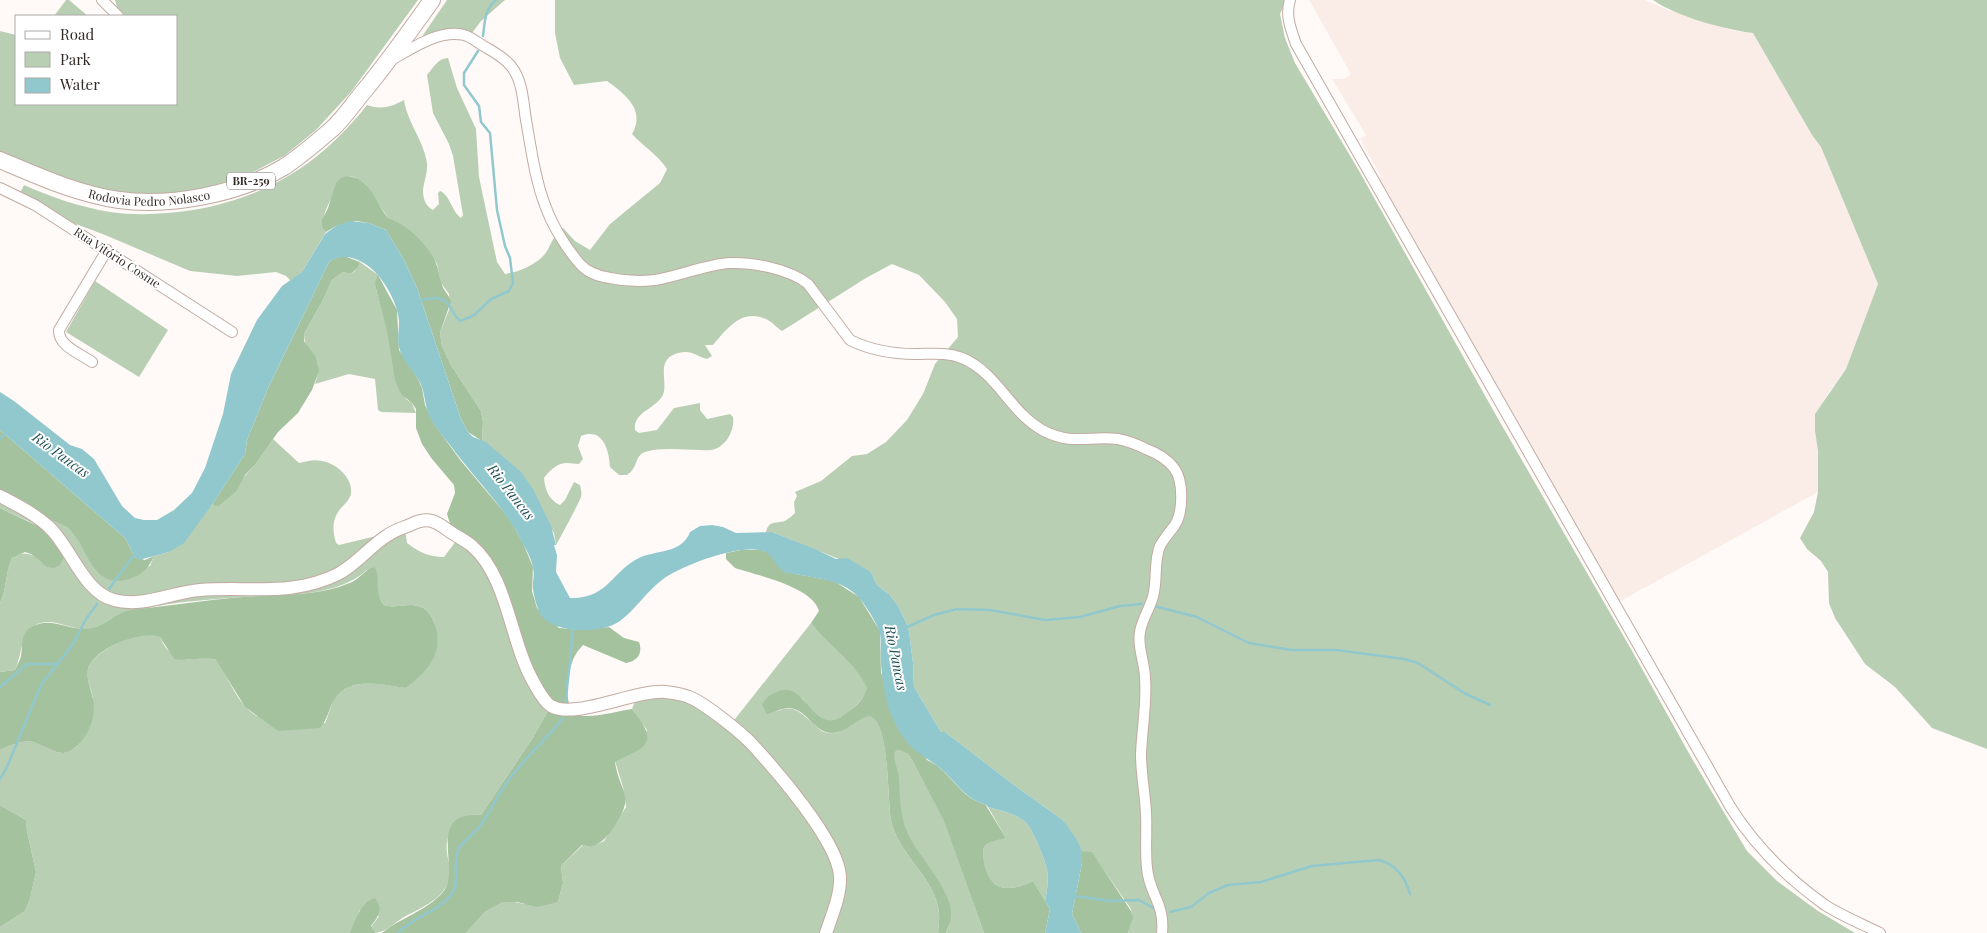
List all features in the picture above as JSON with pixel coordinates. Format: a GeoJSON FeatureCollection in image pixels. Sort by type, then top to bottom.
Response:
{"type":"FeatureCollection","features":[{"type":"Feature","properties":{"kind":"highway","name":"Rodovia Pedro Nolasco"},"geometry":{"type":"LineString","coordinates":[[0,160],[46,180],[119,200],[174,201],[237,187],[283,167],[332,128],[388,62],[432,0]]}},
{"type":"Feature","properties":{"kind":"street"},"geometry":{"type":"LineString","coordinates":[[102,0],[117,15]]}},
{"type":"Feature","properties":{"kind":"street"},"geometry":{"type":"LineString","coordinates":[[1290,0],[1288,21],[1296,44],[1731,808],[1747,833],[1782,871],[1826,905],[1880,933]]}},
{"type":"Feature","properties":{"kind":"street"},"geometry":{"type":"LineString","coordinates":[[388,62],[429,40],[454,34],[464,35],[473,39],[502,57],[511,66],[517,75],[521,90],[544,205],[580,264],[596,276],[634,281],[654,280],[728,264],[764,267],[791,273],[800,277],[808,284],[850,340],[887,351],[914,354],[947,354],[961,358],[974,364],[1011,400],[1020,412],[1043,431],[1068,440],[1119,439],[1155,453],[1174,468],[1180,483],[1178,516],[1175,524],[1160,546],[1155,571],[1155,591],[1140,631],[1139,641],[1145,677],[1141,754],[1146,821],[1146,866],[1151,886],[1163,916],[1162,933]]}},
{"type":"Feature","properties":{"kind":"street","name":"Rua Vitório Cosme"},"geometry":{"type":"LineString","coordinates":[[0,188],[35,205],[232,332]]}},
{"type":"Feature","properties":{"kind":"street"},"geometry":{"type":"LineString","coordinates":[[92,362],[62,342],[59,330],[107,250]]}},
{"type":"Feature","properties":{"kind":"street"},"geometry":{"type":"LineString","coordinates":[[0,496],[30,512],[50,528],[98,591],[112,600],[128,602],[152,600],[199,590],[280,589],[299,588],[314,584],[339,573],[389,534],[418,522],[431,520],[472,546],[488,565],[500,591],[514,637],[529,674],[541,695],[551,706],[564,709],[581,708],[640,694],[663,692],[688,696],[716,714],[748,740],[817,824],[833,854],[840,875],[838,896],[826,933]]}},
{"type":"Feature","properties":{"kind":"shaded area"},"geometry":{"type":"Polygon","coordinates":[[[1309,0],[1645,0],[1668,10],[1735,31],[1753,33],[1812,135],[1821,147],[1878,284],[1846,369],[1827,395],[1815,431],[1818,451],[1818,492],[1617,603],[1374,180],[1381,176],[1360,139],[1366,135],[1332,79],[1344,79],[1351,74],[1309,0]]]}},
{"type":"Feature","properties":{"kind":"green space"},"geometry":{"type":"Polygon","coordinates":[[[66,0],[69,0],[87,15],[55,15],[66,0]]]}},
{"type":"Feature","properties":{"kind":"green space"},"geometry":{"type":"Polygon","coordinates":[[[115,0],[418,0],[351,92],[316,130],[284,156],[232,183],[172,197],[104,193],[0,157],[0,31],[15,35],[15,105],[178,105],[178,15],[119,14],[115,0]]]}},
{"type":"Feature","properties":{"kind":"green space"},"geometry":{"type":"Polygon","coordinates":[[[447,0],[505,0],[481,21],[469,37],[439,34],[421,38],[447,0]]]}},
{"type":"Feature","properties":{"kind":"green space"},"geometry":{"type":"Polygon","coordinates":[[[555,0],[1286,0],[1280,14],[1285,38],[1295,63],[1358,169],[1497,417],[1691,757],[1747,851],[1777,881],[1818,911],[1855,933],[1128,933],[1132,920],[1131,909],[1092,853],[1082,851],[1063,820],[945,732],[941,732],[914,687],[913,663],[906,622],[898,606],[890,595],[877,585],[871,572],[772,532],[766,532],[771,524],[785,521],[795,513],[794,502],[797,496],[795,492],[821,481],[852,456],[867,454],[886,442],[907,420],[923,394],[935,364],[958,337],[957,319],[945,302],[919,275],[892,264],[866,278],[782,331],[766,319],[749,316],[735,322],[713,345],[705,345],[712,356],[707,359],[693,353],[684,352],[668,359],[664,372],[664,392],[657,402],[640,416],[635,424],[635,430],[639,433],[657,430],[674,408],[700,403],[700,410],[707,419],[730,414],[733,417],[733,426],[729,436],[723,444],[712,450],[665,449],[645,452],[639,456],[631,472],[627,475],[619,475],[610,467],[606,447],[600,437],[589,434],[581,436],[578,446],[583,459],[579,464],[560,464],[544,478],[548,494],[560,505],[565,500],[574,482],[580,485],[581,490],[580,500],[556,545],[554,533],[498,453],[482,441],[483,422],[481,411],[451,365],[442,346],[440,333],[450,307],[449,294],[441,283],[437,264],[421,242],[400,224],[388,218],[366,185],[354,177],[347,176],[333,196],[324,218],[326,232],[302,272],[291,281],[286,276],[276,272],[237,276],[190,271],[105,235],[36,209],[17,199],[24,185],[77,204],[110,212],[172,213],[220,204],[269,187],[311,161],[349,126],[367,105],[386,107],[404,100],[408,116],[423,147],[427,163],[423,190],[425,202],[433,210],[439,204],[438,193],[440,191],[446,196],[461,218],[463,215],[453,156],[433,113],[427,75],[439,62],[444,58],[448,58],[457,88],[476,129],[479,177],[497,262],[505,274],[522,269],[539,260],[547,251],[555,236],[563,228],[575,241],[590,250],[610,224],[660,183],[667,169],[632,134],[637,117],[632,103],[627,97],[607,81],[574,85],[560,58],[555,33],[555,0]]]}},
{"type":"Feature","properties":{"kind":"green space"},"geometry":{"type":"Polygon","coordinates":[[[1653,0],[1987,0],[1987,749],[1932,728],[1895,687],[1865,664],[1835,618],[1829,603],[1828,572],[1821,561],[1807,549],[1800,538],[1814,512],[1818,492],[1818,451],[1815,414],[1846,369],[1878,284],[1821,147],[1812,135],[1753,33],[1728,29],[1688,17],[1653,0]]]}},
{"type":"Feature","properties":{"kind":"green space"},"geometry":{"type":"Polygon","coordinates":[[[347,176],[362,181],[372,192],[388,218],[396,221],[417,237],[434,258],[443,287],[451,301],[440,333],[442,346],[451,365],[481,411],[483,422],[482,441],[468,432],[461,419],[417,288],[404,260],[386,230],[369,223],[356,221],[336,226],[326,232],[322,227],[322,220],[336,183],[341,178],[347,176]]]}},
{"type":"Feature","properties":{"kind":"green space"},"geometry":{"type":"Polygon","coordinates":[[[344,256],[360,262],[350,274],[343,272],[332,280],[304,334],[304,341],[316,357],[319,371],[312,390],[298,413],[278,432],[255,465],[245,475],[236,492],[218,507],[212,505],[245,454],[247,440],[269,386],[329,262],[344,256]]]}},
{"type":"Feature","properties":{"kind":"green space"},"geometry":{"type":"Polygon","coordinates":[[[360,262],[378,275],[376,289],[406,399],[412,403],[416,413],[381,412],[378,410],[375,379],[349,374],[315,384],[318,367],[307,347],[304,334],[332,280],[343,272],[350,274],[355,271],[360,262]]]}},
{"type":"Feature","properties":{"kind":"green space"},"geometry":{"type":"Polygon","coordinates":[[[378,275],[397,310],[399,350],[418,379],[422,388],[425,405],[434,424],[461,461],[509,518],[523,543],[533,567],[532,591],[537,608],[559,628],[583,630],[609,627],[624,638],[639,642],[640,646],[638,656],[626,663],[583,645],[573,660],[569,677],[569,705],[578,715],[590,716],[632,709],[643,724],[647,734],[645,745],[615,762],[625,794],[621,816],[607,837],[591,847],[582,845],[561,866],[563,883],[558,902],[537,907],[517,902],[503,902],[485,912],[466,933],[382,933],[430,904],[443,892],[448,882],[449,832],[454,822],[464,816],[481,815],[532,739],[553,702],[525,659],[499,586],[451,527],[447,514],[455,493],[454,485],[422,444],[416,428],[416,409],[401,394],[395,380],[387,331],[376,289],[375,282],[378,275]]]}},
{"type":"Feature","properties":{"kind":"green space"},"geometry":{"type":"Polygon","coordinates":[[[95,281],[168,330],[139,377],[66,332],[95,281]]]}},
{"type":"Feature","properties":{"kind":"green space"},"geometry":{"type":"Polygon","coordinates":[[[0,430],[125,538],[135,557],[145,560],[154,556],[150,564],[138,575],[129,579],[116,581],[107,579],[92,566],[68,528],[0,495],[0,430]]]}},
{"type":"Feature","properties":{"kind":"green space"},"geometry":{"type":"Polygon","coordinates":[[[273,439],[299,463],[313,460],[327,462],[338,468],[346,477],[351,487],[351,493],[348,501],[336,515],[334,524],[336,543],[339,545],[405,529],[407,543],[411,546],[429,555],[444,557],[459,537],[480,557],[542,684],[553,702],[532,739],[481,815],[471,815],[462,818],[450,832],[447,849],[450,877],[443,891],[428,904],[378,933],[374,933],[371,927],[379,916],[360,910],[350,933],[0,933],[0,927],[25,911],[30,899],[36,872],[26,820],[0,805],[0,750],[24,742],[38,743],[62,753],[76,747],[83,736],[93,702],[88,678],[89,666],[99,654],[108,648],[139,635],[155,634],[161,638],[173,655],[181,660],[208,658],[216,660],[238,698],[257,716],[325,723],[335,698],[351,686],[369,683],[406,688],[421,675],[432,659],[436,651],[437,632],[430,614],[424,608],[418,606],[384,605],[377,593],[378,579],[367,570],[340,586],[324,590],[308,593],[211,599],[154,606],[143,610],[122,612],[93,628],[78,629],[56,623],[41,623],[29,630],[26,635],[15,670],[0,672],[0,603],[12,558],[25,553],[35,557],[42,563],[39,526],[0,508],[0,495],[68,528],[75,535],[96,570],[150,566],[154,556],[169,552],[212,505],[218,507],[236,492],[241,480],[255,465],[273,439]]]}},
{"type":"Feature","properties":{"kind":"green space"},"geometry":{"type":"Polygon","coordinates":[[[0,508],[46,530],[62,552],[63,559],[60,565],[54,568],[47,567],[31,554],[25,552],[12,558],[0,603],[0,508]]]}},
{"type":"Feature","properties":{"kind":"green space"},"geometry":{"type":"Polygon","coordinates":[[[741,550],[761,550],[769,553],[785,572],[834,581],[859,597],[880,631],[881,673],[927,760],[939,768],[971,798],[985,804],[1006,838],[989,843],[984,848],[983,854],[990,879],[1001,887],[1008,888],[1033,881],[1050,909],[1045,933],[984,933],[944,821],[912,760],[908,754],[899,750],[895,752],[895,758],[905,827],[913,844],[943,888],[951,911],[946,933],[938,933],[939,913],[934,895],[929,884],[894,832],[891,820],[884,746],[881,732],[876,722],[870,716],[865,717],[842,731],[832,733],[820,729],[795,709],[786,708],[767,714],[762,705],[766,698],[776,692],[787,690],[796,693],[818,715],[826,720],[836,719],[857,704],[867,688],[862,678],[811,623],[819,611],[815,603],[806,595],[783,583],[735,568],[726,559],[726,553],[741,550]]]}},
{"type":"Feature","properties":{"kind":"green space"},"geometry":{"type":"Polygon","coordinates":[[[374,567],[378,576],[380,599],[384,605],[414,605],[424,608],[432,617],[437,632],[438,642],[433,660],[421,675],[406,688],[377,684],[357,684],[341,692],[334,700],[320,728],[278,731],[245,707],[216,660],[174,659],[160,637],[152,635],[142,636],[119,642],[99,654],[92,662],[88,669],[88,680],[93,699],[94,713],[87,734],[72,750],[62,753],[52,751],[33,742],[24,742],[0,750],[0,672],[15,670],[21,658],[22,641],[25,634],[30,628],[38,624],[53,623],[84,629],[102,624],[120,613],[130,610],[229,598],[312,593],[352,582],[374,567]]]}},
{"type":"Feature","properties":{"kind":"green space"},"geometry":{"type":"Polygon","coordinates":[[[811,623],[856,670],[868,688],[850,712],[836,720],[830,721],[820,718],[802,698],[775,712],[782,709],[792,709],[822,731],[831,733],[842,730],[870,715],[876,721],[884,746],[891,820],[894,832],[929,884],[934,895],[939,913],[938,933],[466,933],[485,912],[503,902],[510,901],[524,904],[558,902],[563,883],[561,866],[583,845],[591,847],[604,841],[626,807],[623,787],[615,761],[633,752],[647,730],[632,709],[637,696],[685,695],[735,719],[811,623]]]}},
{"type":"Feature","properties":{"kind":"green space"},"geometry":{"type":"Polygon","coordinates":[[[899,750],[908,754],[912,760],[944,820],[984,933],[946,933],[950,918],[949,904],[945,892],[915,848],[903,824],[898,798],[894,755],[899,750]]]}},
{"type":"Feature","properties":{"kind":"green space"},"geometry":{"type":"Polygon","coordinates":[[[0,805],[26,820],[36,872],[30,899],[25,911],[0,927],[0,805]]]}},
{"type":"Feature","properties":{"kind":"green space"},"geometry":{"type":"Polygon","coordinates":[[[988,807],[1016,816],[1031,829],[1047,870],[1048,882],[1045,901],[1033,881],[1008,888],[995,884],[990,879],[984,862],[984,848],[991,842],[1006,838],[988,807]]]}},
{"type":"Feature","properties":{"kind":"green space"},"geometry":{"type":"Polygon","coordinates":[[[1082,851],[1092,852],[1131,911],[1133,918],[1128,933],[1081,933],[1072,914],[1082,863],[1082,851]]]}},
{"type":"Feature","properties":{"kind":"green space"},"geometry":{"type":"Polygon","coordinates":[[[375,898],[380,909],[378,916],[371,926],[375,933],[350,933],[362,907],[375,898]]]}},
{"type":"Feature","properties":{"kind":"water","name":"Rio Pancas"},"geometry":{"type":"Polygon","coordinates":[[[350,221],[369,223],[386,230],[404,260],[417,288],[461,419],[473,437],[486,442],[521,472],[533,489],[551,526],[556,545],[554,545],[557,555],[556,572],[570,598],[593,594],[602,589],[631,563],[641,557],[669,550],[682,544],[690,532],[700,526],[712,525],[723,527],[736,533],[772,532],[836,559],[847,558],[871,572],[877,585],[890,595],[898,606],[906,622],[913,663],[914,687],[941,732],[945,732],[1063,820],[1077,840],[1082,851],[1082,863],[1072,914],[1081,933],[1045,933],[1050,909],[1045,901],[1048,882],[1047,870],[1038,844],[1027,824],[1016,816],[988,807],[971,798],[946,773],[918,753],[907,742],[895,724],[885,693],[879,630],[864,604],[847,588],[824,580],[787,573],[767,553],[757,550],[745,550],[713,556],[671,574],[656,585],[625,617],[612,625],[591,630],[579,630],[556,626],[547,621],[538,609],[533,589],[534,574],[532,565],[516,531],[431,419],[420,383],[400,352],[398,315],[388,289],[371,268],[354,258],[341,257],[329,262],[269,386],[247,440],[245,454],[214,502],[184,543],[169,552],[139,560],[135,557],[125,538],[0,430],[0,392],[70,445],[82,449],[94,459],[122,506],[135,518],[157,520],[174,510],[192,493],[205,468],[223,414],[231,374],[257,320],[282,286],[302,272],[325,234],[336,226],[350,221]]]}},
{"type":"Feature","properties":{"kind":"waterway"},"geometry":{"type":"LineString","coordinates":[[483,36],[487,12],[496,0]]}},
{"type":"Feature","properties":{"kind":"waterway"},"geometry":{"type":"LineString","coordinates":[[419,301],[439,298],[450,306],[460,321],[473,316],[491,299],[509,291],[513,283],[510,258],[505,246],[497,210],[490,133],[481,122],[479,106],[464,85],[464,73],[478,51]]}},
{"type":"Feature","properties":{"kind":"waterway"},"geometry":{"type":"LineString","coordinates":[[0,439],[7,431]]}},
{"type":"Feature","properties":{"kind":"waterway"},"geometry":{"type":"LineString","coordinates":[[109,589],[136,552]]}},
{"type":"Feature","properties":{"kind":"waterway"},"geometry":{"type":"LineString","coordinates":[[0,779],[7,767],[41,685],[73,644],[86,619],[97,604]]}},
{"type":"Feature","properties":{"kind":"waterway","name":"Rio Pancas"},"geometry":{"type":"LineString","coordinates":[[905,628],[934,615],[957,609],[990,610],[1045,620],[1080,617],[1120,606],[1142,604]]}},
{"type":"Feature","properties":{"kind":"waterway"},"geometry":{"type":"LineString","coordinates":[[1154,606],[1197,617],[1249,643],[1291,650],[1336,650],[1404,659],[1418,663],[1464,693],[1490,705]]}},
{"type":"Feature","properties":{"kind":"waterway"},"geometry":{"type":"LineString","coordinates":[[566,701],[572,628]]}},
{"type":"Feature","properties":{"kind":"waterway"},"geometry":{"type":"LineString","coordinates":[[0,687],[27,664],[56,664]]}},
{"type":"Feature","properties":{"kind":"waterway"},"geometry":{"type":"LineString","coordinates":[[398,933],[410,923],[438,907],[454,891],[456,860],[459,848],[480,826],[514,773],[563,718]]}},
{"type":"Feature","properties":{"kind":"waterway"},"geometry":{"type":"LineString","coordinates":[[1170,912],[1191,907],[1209,893],[1228,885],[1261,882],[1312,866],[1379,860],[1391,865],[1399,872],[1406,882],[1410,894]]}},
{"type":"Feature","properties":{"kind":"waterway"},"geometry":{"type":"LineString","coordinates":[[1075,896],[1110,901],[1139,900],[1153,908]]}}]}
